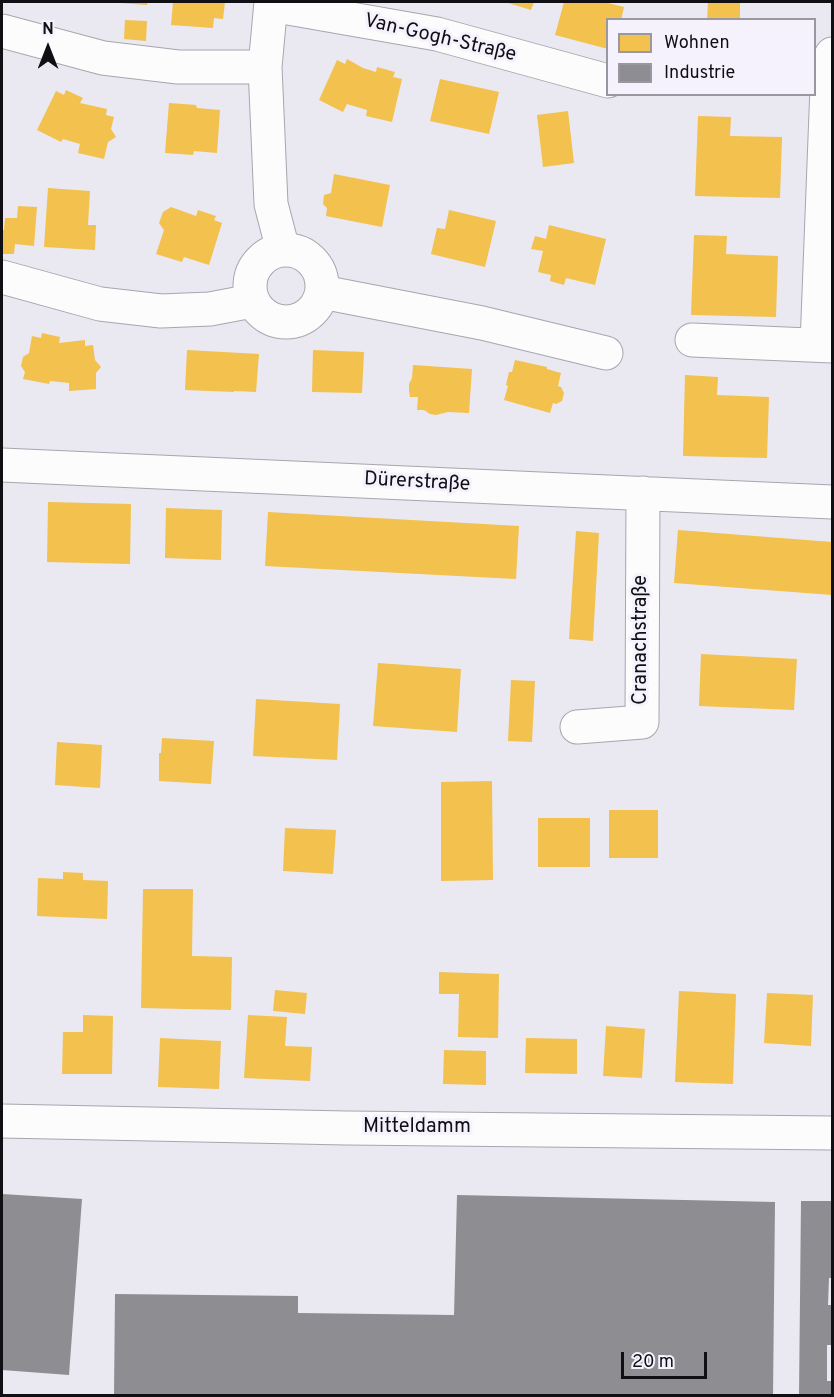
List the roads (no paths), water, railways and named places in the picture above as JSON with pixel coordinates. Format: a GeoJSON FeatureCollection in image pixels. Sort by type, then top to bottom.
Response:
{"type":"FeatureCollection","features":[{"type":"Feature","properties":{"kind":"street","name":"Van-Gogh-Straße"},"geometry":{"type":"LineString","coordinates":[[283,250],[271,204],[265,67],[271,3],[437,34],[606,80]]}},
{"type":"Feature","properties":{"kind":"street"},"geometry":{"type":"LineString","coordinates":[[2,31],[103,58],[178,67],[265,67]]}},
{"type":"Feature","properties":{"kind":"street"},"geometry":{"type":"LineString","coordinates":[[692,340],[825,346],[828,61],[832,54]]}},
{"type":"Feature","properties":{"kind":"street"},"geometry":{"type":"LineString","coordinates":[[283,250],[299,252],[313,261],[321,275],[322,292],[317,307],[305,317],[291,323],[275,322],[261,314],[252,301],[249,288],[251,274],[258,262],[269,253],[283,250]]}},
{"type":"Feature","properties":{"kind":"street"},"geometry":{"type":"LineString","coordinates":[[2,277],[100,304],[161,311],[210,309],[252,301]]}},
{"type":"Feature","properties":{"kind":"street"},"geometry":{"type":"LineString","coordinates":[[322,292],[482,323],[606,353]]}},
{"type":"Feature","properties":{"kind":"street","name":"Dürerstraße"},"geometry":{"type":"LineString","coordinates":[[2,465],[832,502]]}},
{"type":"Feature","properties":{"kind":"street","name":"Cranachstraße"},"geometry":{"type":"LineString","coordinates":[[577,727],[642,722],[643,493]]}},
{"type":"Feature","properties":{"kind":"street","name":"Mitteldamm"},"geometry":{"type":"LineString","coordinates":[[2,1121],[335,1128],[832,1133]]}}]}
